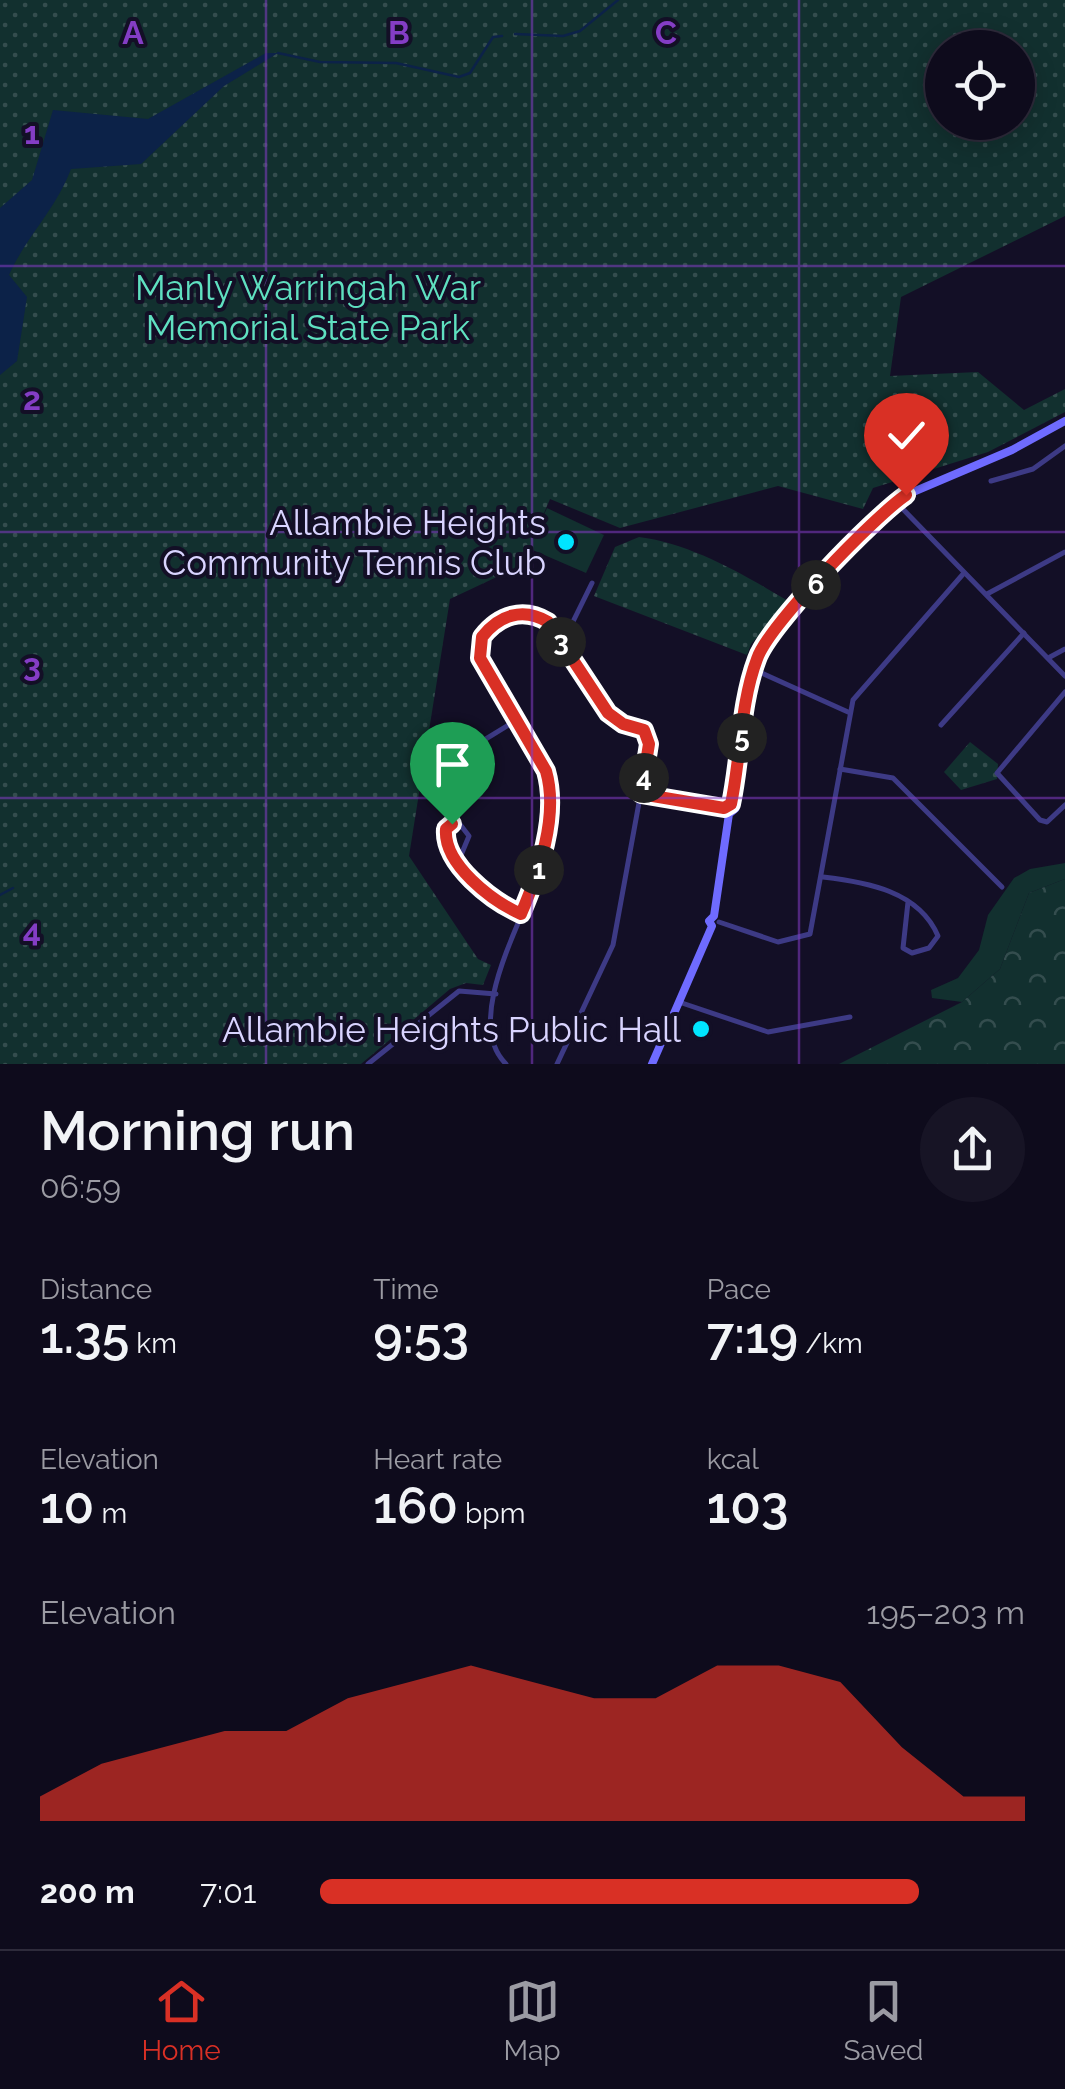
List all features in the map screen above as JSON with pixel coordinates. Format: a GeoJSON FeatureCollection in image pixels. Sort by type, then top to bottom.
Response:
{"type":"FeatureCollection","features":[{"type":"Feature","properties":{"kind":"main road"},"geometry":{"type":"LineString","coordinates":[[652,1064],[715,922],[728,809],[754,670],[775,632],[872,522],[896,502],[1012,450],[1065,421]]}},
{"type":"Feature","properties":{"kind":"street"},"geometry":{"type":"LineString","coordinates":[[991,481],[1033,469],[1065,446]]}},
{"type":"Feature","properties":{"kind":"street"},"geometry":{"type":"LineString","coordinates":[[896,502],[1065,676]]}},
{"type":"Feature","properties":{"kind":"street"},"geometry":{"type":"LineString","coordinates":[[987,594],[1065,552]]}},
{"type":"Feature","properties":{"kind":"street"},"geometry":{"type":"LineString","coordinates":[[715,922],[778,942],[810,934],[853,700],[964,573]]}},
{"type":"Feature","properties":{"kind":"street"},"geometry":{"type":"LineString","coordinates":[[562,644],[592,583]]}},
{"type":"Feature","properties":{"kind":"street"},"geometry":{"type":"LineString","coordinates":[[506,1064],[493,1052],[489,1023],[521,914],[539,870],[551,786],[480,658],[482,637],[510,615],[533,615],[548,622],[608,713],[649,738],[613,946],[556,1064]]}},
{"type":"Feature","properties":{"kind":"street"},"geometry":{"type":"LineString","coordinates":[[940,725],[1024,633]]}},
{"type":"Feature","properties":{"kind":"street"},"geometry":{"type":"LineString","coordinates":[[1050,658],[1065,649]]}},
{"type":"Feature","properties":{"kind":"street"},"geometry":{"type":"LineString","coordinates":[[754,670],[848,712]]}},
{"type":"Feature","properties":{"kind":"street"},"geometry":{"type":"LineString","coordinates":[[1065,692],[996,774],[1040,820],[1047,822],[1065,805]]}},
{"type":"Feature","properties":{"kind":"street"},"geometry":{"type":"LineString","coordinates":[[471,748],[515,721]]}},
{"type":"Feature","properties":{"kind":"street"},"geometry":{"type":"LineString","coordinates":[[840,769],[893,778],[1002,887]]}},
{"type":"Feature","properties":{"kind":"street"},"geometry":{"type":"LineString","coordinates":[[641,794],[728,809]]}},
{"type":"Feature","properties":{"kind":"street"},"geometry":{"type":"LineString","coordinates":[[459,860],[469,836],[458,823],[446,829],[445,835],[459,860],[486,896],[521,914]]}},
{"type":"Feature","properties":{"kind":"street"},"geometry":{"type":"LineString","coordinates":[[822,877],[888,888],[908,902],[938,936],[929,948],[912,953],[903,948],[908,902]]}},
{"type":"Feature","properties":{"kind":"street"},"geometry":{"type":"LineString","coordinates":[[368,1064],[458,991],[496,994]]}},
{"type":"Feature","properties":{"kind":"street"},"geometry":{"type":"LineString","coordinates":[[679,1002],[768,1032],[850,1017]]}},
{"type":"Feature","properties":{"kind":"green space","name":"Manly Warringah War Memorial State Park"},"geometry":{"type":"Polygon","coordinates":[[[0,0],[1065,0],[1065,216],[901,297],[890,376],[978,372],[1024,410],[1065,389],[1065,412],[988,452],[873,488],[863,509],[778,486],[620,528],[550,499],[522,565],[450,599],[409,856],[478,959],[491,965],[483,985],[466,983],[450,989],[361,1064],[0,1064],[0,0]]]}},
{"type":"Feature","properties":{"kind":"green space","name":"Allambie Heights Community Tennis Club"},"geometry":{"type":"Polygon","coordinates":[[[547,508],[604,535],[586,573],[528,548],[547,508]]]}},
{"type":"Feature","properties":{"kind":"green space"},"geometry":{"type":"Polygon","coordinates":[[[639,537],[698,554],[790,602],[751,644],[747,655],[594,596],[615,547],[639,537]]]}},
{"type":"Feature","properties":{"kind":"green space"},"geometry":{"type":"Polygon","coordinates":[[[970,742],[998,764],[997,779],[961,790],[944,772],[970,742]]]}},
{"type":"Feature","properties":{"kind":"green space"},"geometry":{"type":"Polygon","coordinates":[[[1065,863],[1065,879],[1029,893],[1000,969],[962,1002],[932,998],[931,990],[958,978],[979,950],[988,915],[1014,878],[1030,869],[1065,863]]]}},
{"type":"Feature","properties":{"kind":"green space"},"geometry":{"type":"Polygon","coordinates":[[[1065,879],[1065,1064],[839,1064],[962,1002],[1000,969],[1029,893],[1065,879]]]}},
{"type":"Feature","properties":{"kind":"water"},"geometry":{"type":"Polygon","coordinates":[[[266,53],[278,53],[224,86],[141,164],[71,169],[9,275],[27,297],[17,361],[0,375],[0,208],[32,180],[53,110],[148,119],[266,53]]]}},
{"type":"Feature","properties":{"kind":"waterway"},"geometry":{"type":"LineString","coordinates":[[515,34],[563,36],[580,31],[618,0]]}},
{"type":"Feature","properties":{"kind":"waterway"},"geometry":{"type":"LineString","coordinates":[[278,53],[320,62],[396,63],[459,77],[470,73],[493,37],[502,36]]}},
{"type":"Feature","properties":{"kind":"waterway"},"geometry":{"type":"LineString","coordinates":[[0,895],[13,888]]}},
{"type":"Feature","properties":{"kind":"place","name":"Allambie Heights Community Tennis Club"},"geometry":{"type":"Point","coordinates":[566,542]}},
{"type":"Feature","properties":{"kind":"place","name":"Allambie Heights Public Hall"},"geometry":{"type":"Point","coordinates":[701,1029]}},
{"type":"Feature","properties":{"kind":"route"},"geometry":{"type":"LineString","coordinates":[[452,824],[446,829],[446,841],[478,888],[521,914],[539,870],[551,786],[480,658],[482,637],[510,615],[533,615],[548,622],[608,713],[623,724],[644,730],[649,744],[641,794],[724,808],[731,804],[752,680],[763,646],[872,522],[906,495]]}}]}
